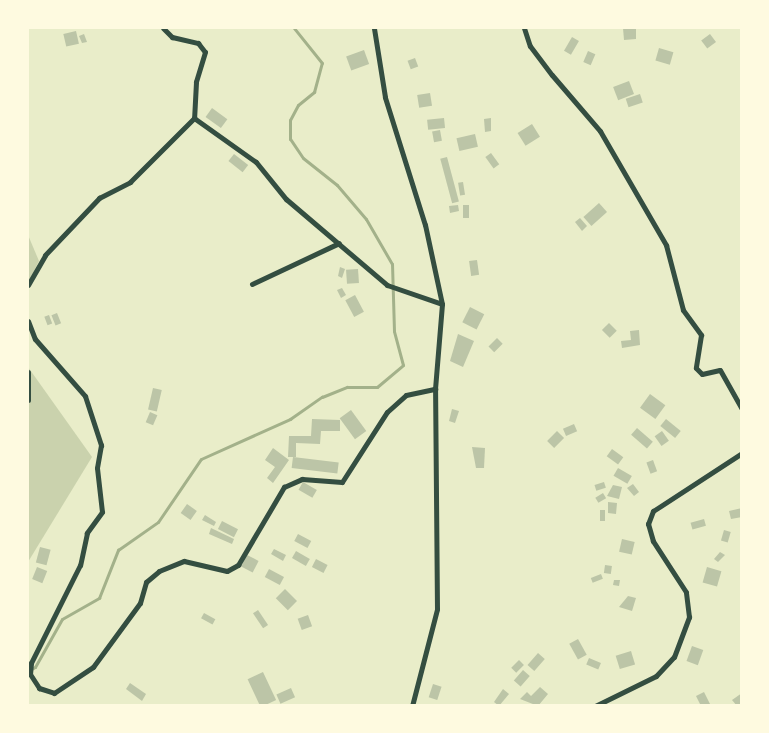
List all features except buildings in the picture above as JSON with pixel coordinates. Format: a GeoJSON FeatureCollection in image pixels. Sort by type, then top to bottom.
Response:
{"type":"FeatureCollection","features":[{"type":"Feature","properties":{"kind":"street"},"geometry":{"type":"LineString","coordinates":[[28,284],[45,255],[99,198],[130,182],[194,118],[196,82],[205,52],[198,43],[172,37],[163,28]]}},
{"type":"Feature","properties":{"kind":"street"},"geometry":{"type":"LineString","coordinates":[[374,28],[386,97],[425,225],[442,304],[435,389],[437,609],[412,706]]}},
{"type":"Feature","properties":{"kind":"street"},"geometry":{"type":"LineString","coordinates":[[524,28],[530,46],[552,76],[600,131],[666,245],[683,310],[702,335],[696,368],[702,374],[720,370],[742,409]]}},
{"type":"Feature","properties":{"kind":"street"},"geometry":{"type":"LineString","coordinates":[[194,118],[256,162],[286,199],[387,285],[442,304]]}},
{"type":"Feature","properties":{"kind":"street"},"geometry":{"type":"LineString","coordinates":[[252,284],[339,243]]}},
{"type":"Feature","properties":{"kind":"street"},"geometry":{"type":"LineString","coordinates":[[28,321],[35,339],[85,396],[101,445],[96,468],[102,512],[87,533],[80,565],[31,663],[30,674],[39,688],[54,692],[93,667],[140,603],[146,582],[159,570],[184,561],[228,571],[238,565],[284,487],[302,479],[342,482],[387,412],[406,395],[435,389]]}},
{"type":"Feature","properties":{"kind":"street"},"geometry":{"type":"LineString","coordinates":[[28,372],[28,400]]}},
{"type":"Feature","properties":{"kind":"street"},"geometry":{"type":"LineString","coordinates":[[595,706],[656,676],[674,657],[689,617],[686,592],[653,541],[648,524],[652,511],[742,453]]}},
{"type":"Feature","properties":{"kind":"green space"},"geometry":{"type":"Polygon","coordinates":[[[28,235],[39,261],[28,283],[28,235]]]}},
{"type":"Feature","properties":{"kind":"green space"},"geometry":{"type":"Polygon","coordinates":[[[28,367],[92,457],[28,562],[28,367]]]}},
{"type":"Feature","properties":{"kind":"waterway"},"geometry":{"type":"LineString","coordinates":[[28,671],[35,667],[62,619],[99,598],[118,550],[158,522],[201,459],[290,419],[322,397],[347,387],[377,387],[403,365],[394,331],[392,264],[366,219],[337,185],[303,158],[290,139],[290,120],[298,105],[314,92],[322,63],[294,28]]}}]}
